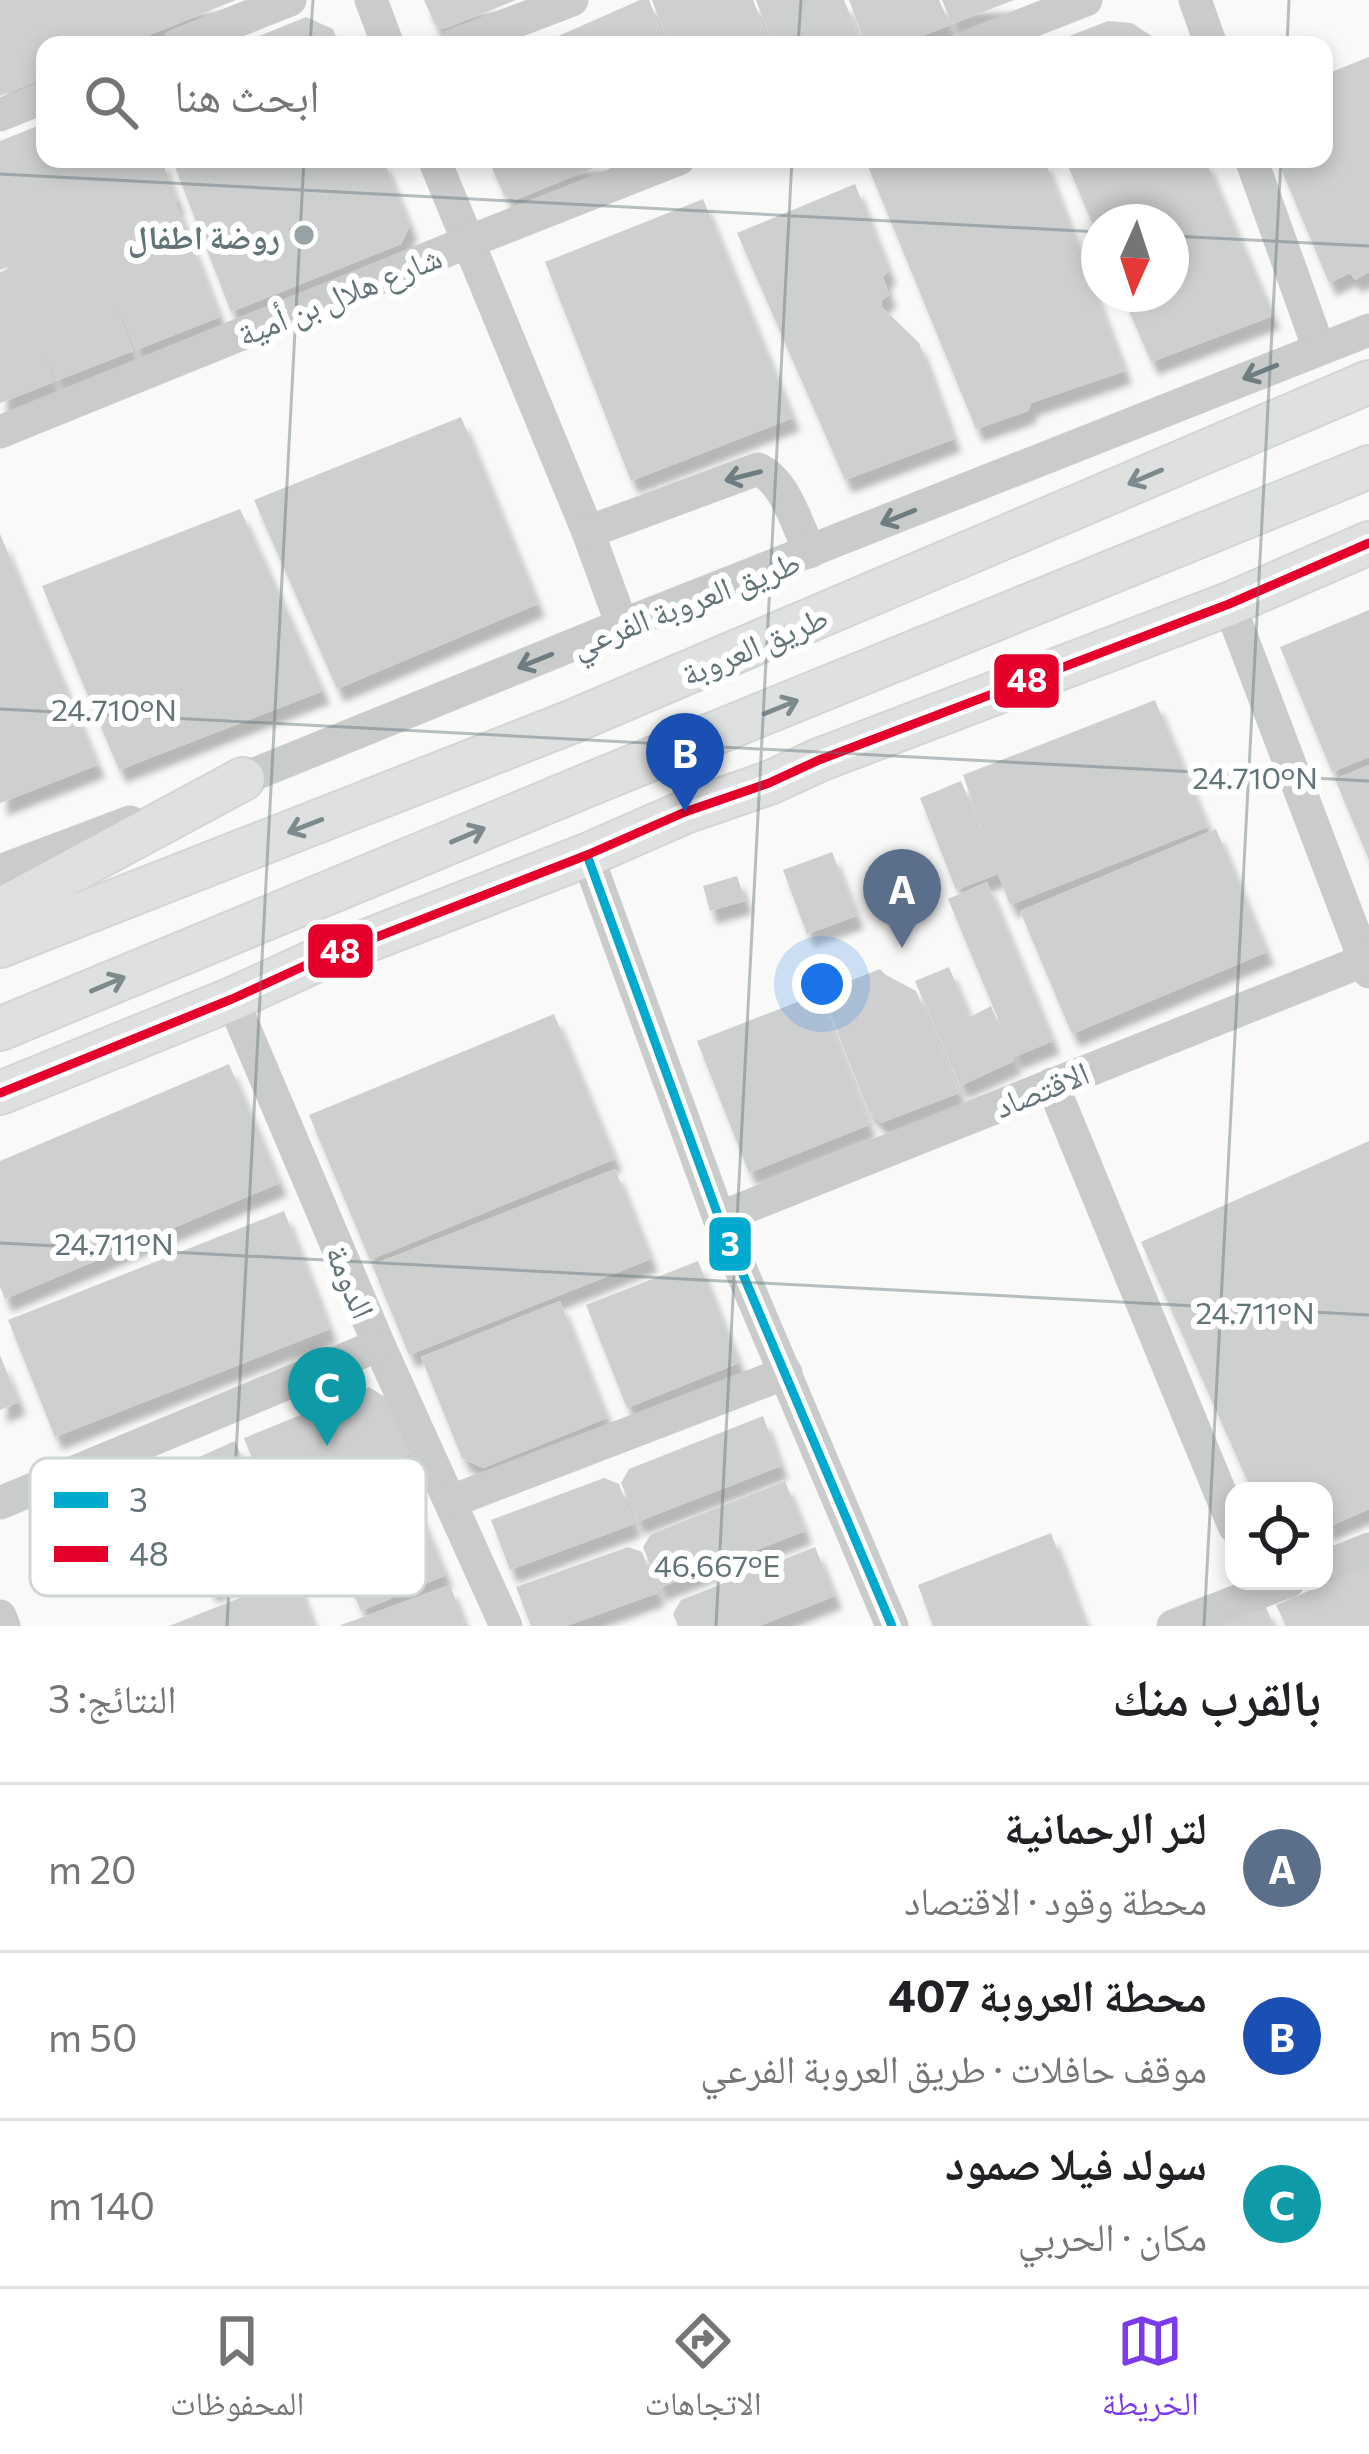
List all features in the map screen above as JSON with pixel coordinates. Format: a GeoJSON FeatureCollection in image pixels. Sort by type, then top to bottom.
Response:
{"type":"FeatureCollection","features":[{"type":"Feature","properties":{"kind":"main road","name":"طريق العروبة"},"geometry":{"type":"LineString","coordinates":[[0,946],[571,722],[1369,382]]}},
{"type":"Feature","properties":{"kind":"main road","name":"طريق العروبة"},"geometry":{"type":"LineString","coordinates":[[0,1029],[1369,467]]}},
{"type":"Feature","properties":{"kind":"main road"},"geometry":{"type":"LineString","coordinates":[[0,1093],[685,812],[1229,604],[1369,543]]}},
{"type":"Feature","properties":{"kind":"main road"},"geometry":{"type":"LineString","coordinates":[[0,910],[243,779]]}},
{"type":"Feature","properties":{"kind":"street"},"geometry":{"type":"LineString","coordinates":[[200,36],[290,0]]}},
{"type":"Feature","properties":{"kind":"street"},"geometry":{"type":"LineString","coordinates":[[371,0],[385,36]]}},
{"type":"Feature","properties":{"kind":"street"},"geometry":{"type":"LineString","coordinates":[[478,36],[572,0]]}},
{"type":"Feature","properties":{"kind":"street"},"geometry":{"type":"LineString","coordinates":[[994,36],[1086,0]]}},
{"type":"Feature","properties":{"kind":"street"},"geometry":{"type":"LineString","coordinates":[[1195,0],[1208,36]]}},
{"type":"Feature","properties":{"kind":"street"},"geometry":{"type":"LineString","coordinates":[[0,115],[36,101]]}},
{"type":"Feature","properties":{"kind":"street"},"geometry":{"type":"LineString","coordinates":[[438,168],[622,626]]}},
{"type":"Feature","properties":{"kind":"street","name":"شارع هلال بن أمية"},"geometry":{"type":"LineString","coordinates":[[0,432],[657,168]]}},
{"type":"Feature","properties":{"kind":"street"},"geometry":{"type":"LineString","coordinates":[[1254,168],[1319,349]]}},
{"type":"Feature","properties":{"kind":"street","name":"طريق العروبة الفرعي"},"geometry":{"type":"LineString","coordinates":[[0,872],[1369,330]]}},
{"type":"Feature","properties":{"kind":"street"},"geometry":{"type":"LineString","coordinates":[[588,532],[758,469],[778,485],[810,553]]}},
{"type":"Feature","properties":{"kind":"street"},"geometry":{"type":"LineString","coordinates":[[1229,604],[1367,966]]}},
{"type":"Feature","properties":{"kind":"street"},"geometry":{"type":"LineString","coordinates":[[587,855],[719,1218],[892,1626]]}},
{"type":"Feature","properties":{"kind":"street","name":"الاقتصاد"},"geometry":{"type":"LineString","coordinates":[[719,1218],[1052,1084],[1367,966]]}},
{"type":"Feature","properties":{"kind":"street","name":"الدومة"},"geometry":{"type":"LineString","coordinates":[[232,999],[379,1346],[506,1626]]}},
{"type":"Feature","properties":{"kind":"street"},"geometry":{"type":"LineString","coordinates":[[1052,1084],[1225,1504]]}},
{"type":"Feature","properties":{"kind":"street"},"geometry":{"type":"LineString","coordinates":[[109,1458],[379,1346]]}},
{"type":"Feature","properties":{"kind":"street"},"geometry":{"type":"LineString","coordinates":[[452,1502],[786,1372]]}},
{"type":"Feature","properties":{"kind":"street"},"geometry":{"type":"LineString","coordinates":[[0,1503],[30,1491]]}},
{"type":"Feature","properties":{"kind":"street"},"geometry":{"type":"LineString","coordinates":[[1333,1563],[1369,1549]]}},
{"type":"Feature","properties":{"kind":"street"},"geometry":{"type":"LineString","coordinates":[[1174,1626],[1257,1590]]}},
{"type":"Feature","properties":{"kind":"street"},"geometry":{"type":"LineString","coordinates":[[0,1616],[4,1626]]}},
{"type":"Feature","properties":{"kind":"building"},"geometry":{"type":"Polygon","coordinates":[[[0,0],[236,0],[147,36],[36,36],[36,82],[0,96],[0,0]]]}},
{"type":"Feature","properties":{"kind":"building"},"geometry":{"type":"Polygon","coordinates":[[[424,0],[516,0],[444,29],[435,25],[424,0]]]}},
{"type":"Feature","properties":{"kind":"building"},"geometry":{"type":"Polygon","coordinates":[[[649,0],[663,36],[558,36],[649,0]]]}},
{"type":"Feature","properties":{"kind":"building"},"geometry":{"type":"Polygon","coordinates":[[[652,0],[753,0],[767,36],[666,36],[652,0]]]}},
{"type":"Feature","properties":{"kind":"building"},"geometry":{"type":"Polygon","coordinates":[[[756,0],[844,0],[858,36],[770,36],[756,0]]]}},
{"type":"Feature","properties":{"kind":"building"},"geometry":{"type":"Polygon","coordinates":[[[849,0],[939,0],[950,25],[922,36],[863,36],[849,0]]]}},
{"type":"Feature","properties":{"kind":"building"},"geometry":{"type":"Polygon","coordinates":[[[942,0],[1014,0],[952,24],[942,0]]]}},
{"type":"Feature","properties":{"kind":"building"},"geometry":{"type":"Polygon","coordinates":[[[306,17],[333,29],[336,36],[259,36],[306,17]]]}},
{"type":"Feature","properties":{"kind":"building"},"geometry":{"type":"Polygon","coordinates":[[[1108,21],[1132,23],[1150,36],[1069,36],[1108,21]]]}},
{"type":"Feature","properties":{"kind":"building"},"geometry":{"type":"Polygon","coordinates":[[[1369,57],[1369,272],[1355,280],[1350,273],[1329,283],[1281,168],[1333,168],[1333,71],[1369,57]]]}},
{"type":"Feature","properties":{"kind":"building"},"geometry":{"type":"Polygon","coordinates":[[[36,127],[36,168],[165,168],[178,202],[88,239],[176,204],[220,317],[136,350],[106,278],[133,351],[56,381],[30,316],[54,382],[0,403],[0,272],[11,268],[0,270],[0,141],[36,127]]]}},
{"type":"Feature","properties":{"kind":"building","name":"روضة اطفال"},"geometry":{"type":"Polygon","coordinates":[[[175,168],[387,168],[410,226],[401,244],[231,312],[175,168]]]}},
{"type":"Feature","properties":{"kind":"building"},"geometry":{"type":"Polygon","coordinates":[[[492,168],[594,168],[515,200],[504,195],[492,168]]]}},
{"type":"Feature","properties":{"kind":"building"},"geometry":{"type":"Polygon","coordinates":[[[869,168],[1047,168],[1081,256],[1081,312],[1102,312],[1125,371],[1031,403],[1028,411],[976,429],[869,168]]]}},
{"type":"Feature","properties":{"kind":"building"},"geometry":{"type":"Polygon","coordinates":[[[1069,168],[1209,168],[1273,316],[1151,362],[1130,312],[1189,312],[1189,204],[1084,204],[1069,168]]]}},
{"type":"Feature","properties":{"kind":"building"},"geometry":{"type":"Polygon","coordinates":[[[855,184],[889,271],[883,277],[889,295],[882,307],[919,343],[954,439],[845,480],[737,233],[855,184]]]}},
{"type":"Feature","properties":{"kind":"building"},"geometry":{"type":"Polygon","coordinates":[[[703,199],[793,418],[631,481],[545,262],[703,199]]]}},
{"type":"Feature","properties":{"kind":"building"},"geometry":{"type":"Polygon","coordinates":[[[461,417],[538,604],[337,689],[254,500],[461,417]]]}},
{"type":"Feature","properties":{"kind":"building"},"geometry":{"type":"Polygon","coordinates":[[[240,509],[323,691],[119,770],[42,586],[240,509]]]}},
{"type":"Feature","properties":{"kind":"building"},"geometry":{"type":"Polygon","coordinates":[[[0,534],[98,765],[0,803],[0,534]]]}},
{"type":"Feature","properties":{"kind":"building"},"geometry":{"type":"Polygon","coordinates":[[[1369,610],[1369,757],[1332,772],[1280,647],[1369,610]]]}},
{"type":"Feature","properties":{"kind":"building"},"geometry":{"type":"Polygon","coordinates":[[[1155,700],[1208,827],[1010,905],[998,874],[956,890],[920,798],[961,781],[989,848],[963,775],[1155,700]]]}},
{"type":"Feature","properties":{"kind":"building"},"geometry":{"type":"Polygon","coordinates":[[[1369,765],[1369,860],[1335,779],[1369,765]]]}},
{"type":"Feature","properties":{"kind":"building"},"geometry":{"type":"Polygon","coordinates":[[[1216,829],[1267,952],[1072,1034],[1020,911],[1216,829]]]}},
{"type":"Feature","properties":{"kind":"building"},"geometry":{"type":"Polygon","coordinates":[[[832,852],[857,916],[807,934],[783,870],[832,852]]]}},
{"type":"Feature","properties":{"kind":"building"},"geometry":{"type":"Polygon","coordinates":[[[737,876],[745,901],[710,911],[703,886],[737,876]]]}},
{"type":"Feature","properties":{"kind":"building"},"geometry":{"type":"Polygon","coordinates":[[[987,882],[1053,1041],[1014,1057],[948,899],[987,882]]]}},
{"type":"Feature","properties":{"kind":"building"},"geometry":{"type":"Polygon","coordinates":[[[949,967],[970,1017],[991,1006],[1014,1061],[960,1086],[915,981],[949,967]]]}},
{"type":"Feature","properties":{"kind":"building"},"geometry":{"type":"Polygon","coordinates":[[[880,969],[916,991],[959,1093],[881,1123],[868,1110],[822,992],[880,969]]]}},
{"type":"Feature","properties":{"kind":"building"},"geometry":{"type":"Polygon","coordinates":[[[818,994],[869,1125],[749,1173],[697,1041],[818,994]]]}},
{"type":"Feature","properties":{"kind":"building"},"geometry":{"type":"Polygon","coordinates":[[[554,1014],[615,1159],[370,1260],[309,1115],[554,1014]]]}},
{"type":"Feature","properties":{"kind":"building"},"geometry":{"type":"Polygon","coordinates":[[[229,1064],[280,1183],[5,1299],[0,1287],[0,1161],[229,1064]]]}},
{"type":"Feature","properties":{"kind":"building"},"geometry":{"type":"Polygon","coordinates":[[[1369,1141],[1369,1509],[1333,1525],[1333,1482],[1248,1482],[1141,1242],[1369,1141]]]}},
{"type":"Feature","properties":{"kind":"building"},"geometry":{"type":"Polygon","coordinates":[[[615,1169],[651,1259],[409,1355],[372,1265],[615,1169]]]}},
{"type":"Feature","properties":{"kind":"building"},"geometry":{"type":"Polygon","coordinates":[[[284,1211],[330,1329],[55,1437],[8,1320],[284,1211]]]}},
{"type":"Feature","properties":{"kind":"building"},"geometry":{"type":"Polygon","coordinates":[[[698,1261],[739,1363],[627,1408],[586,1305],[698,1261]]]}},
{"type":"Feature","properties":{"kind":"building"},"geometry":{"type":"Polygon","coordinates":[[[560,1301],[607,1418],[483,1468],[462,1458],[421,1357],[560,1301]]]}},
{"type":"Feature","properties":{"kind":"building"},"geometry":{"type":"Polygon","coordinates":[[[0,1355],[19,1402],[0,1410],[0,1355]]]}},
{"type":"Feature","properties":{"kind":"building"},"geometry":{"type":"Polygon","coordinates":[[[369,1387],[390,1400],[410,1454],[400,1458],[252,1458],[244,1438],[369,1387]]]}},
{"type":"Feature","properties":{"kind":"building"},"geometry":{"type":"Polygon","coordinates":[[[763,1416],[781,1466],[637,1522],[621,1483],[629,1469],[763,1416]]]}},
{"type":"Feature","properties":{"kind":"building"},"geometry":{"type":"Polygon","coordinates":[[[235,1441],[242,1458],[197,1458],[235,1441]]]}},
{"type":"Feature","properties":{"kind":"building"},"geometry":{"type":"Polygon","coordinates":[[[604,1478],[619,1484],[634,1524],[510,1570],[491,1520],[604,1478]]]}},
{"type":"Feature","properties":{"kind":"building"},"geometry":{"type":"Polygon","coordinates":[[[785,1481],[805,1531],[659,1588],[643,1547],[651,1534],[785,1481]]]}},
{"type":"Feature","properties":{"kind":"building"},"geometry":{"type":"Polygon","coordinates":[[[426,1528],[446,1575],[426,1583],[426,1528]]]}},
{"type":"Feature","properties":{"kind":"building"},"geometry":{"type":"Polygon","coordinates":[[[1051,1533],[1086,1626],[933,1626],[918,1585],[1051,1533]]]}},
{"type":"Feature","properties":{"kind":"building"},"geometry":{"type":"Polygon","coordinates":[[[628,1547],[642,1552],[658,1593],[566,1626],[531,1626],[516,1587],[628,1547]]]}},
{"type":"Feature","properties":{"kind":"building"},"geometry":{"type":"Polygon","coordinates":[[[815,1547],[835,1596],[759,1626],[678,1626],[673,1614],[681,1600],[815,1547]]]}},
{"type":"Feature","properties":{"kind":"building"},"geometry":{"type":"Polygon","coordinates":[[[1369,1565],[1369,1626],[1286,1626],[1276,1605],[1311,1590],[1333,1590],[1333,1580],[1369,1565]]]}},
{"type":"Feature","properties":{"kind":"building"},"geometry":{"type":"Polygon","coordinates":[[[450,1585],[465,1626],[341,1626],[426,1596],[450,1585]]]}},
{"type":"Feature","properties":{"kind":"building"},"geometry":{"type":"Polygon","coordinates":[[[245,1596],[303,1596],[314,1626],[169,1626],[245,1596]]]}},
{"type":"Feature","properties":{"kind":"building"},"geometry":{"type":"Polygon","coordinates":[[[355,1596],[396,1596],[361,1611],[355,1596]]]}},
{"type":"Feature","properties":{"kind":"building"},"geometry":{"type":"Polygon","coordinates":[[[1265,1605],[1274,1626],[1214,1626],[1265,1605]]]}},
{"type":"Feature","properties":{"kind":"transit line","name":"48"},"geometry":{"type":"LineString","coordinates":[[0,1093],[685,812],[1229,604],[1369,543]]}},
{"type":"Feature","properties":{"kind":"transit line","name":"3"},"geometry":{"type":"LineString","coordinates":[[587,855],[719,1218],[892,1626]]}},
{"type":"Feature","properties":{"kind":"place","name":"روضة اطفال"},"geometry":{"type":"Point","coordinates":[304,235]}},
{"type":"Feature","properties":{"kind":"place","name":"محطة العروبة 407"},"geometry":{"type":"Point","coordinates":[685,812]}},
{"type":"Feature","properties":{"kind":"place","name":"لتر الرحمانية"},"geometry":{"type":"Point","coordinates":[902,948]}},
{"type":"Feature","properties":{"kind":"place","name":"سولد فيلا صمود"},"geometry":{"type":"Point","coordinates":[327,1446]}}]}
